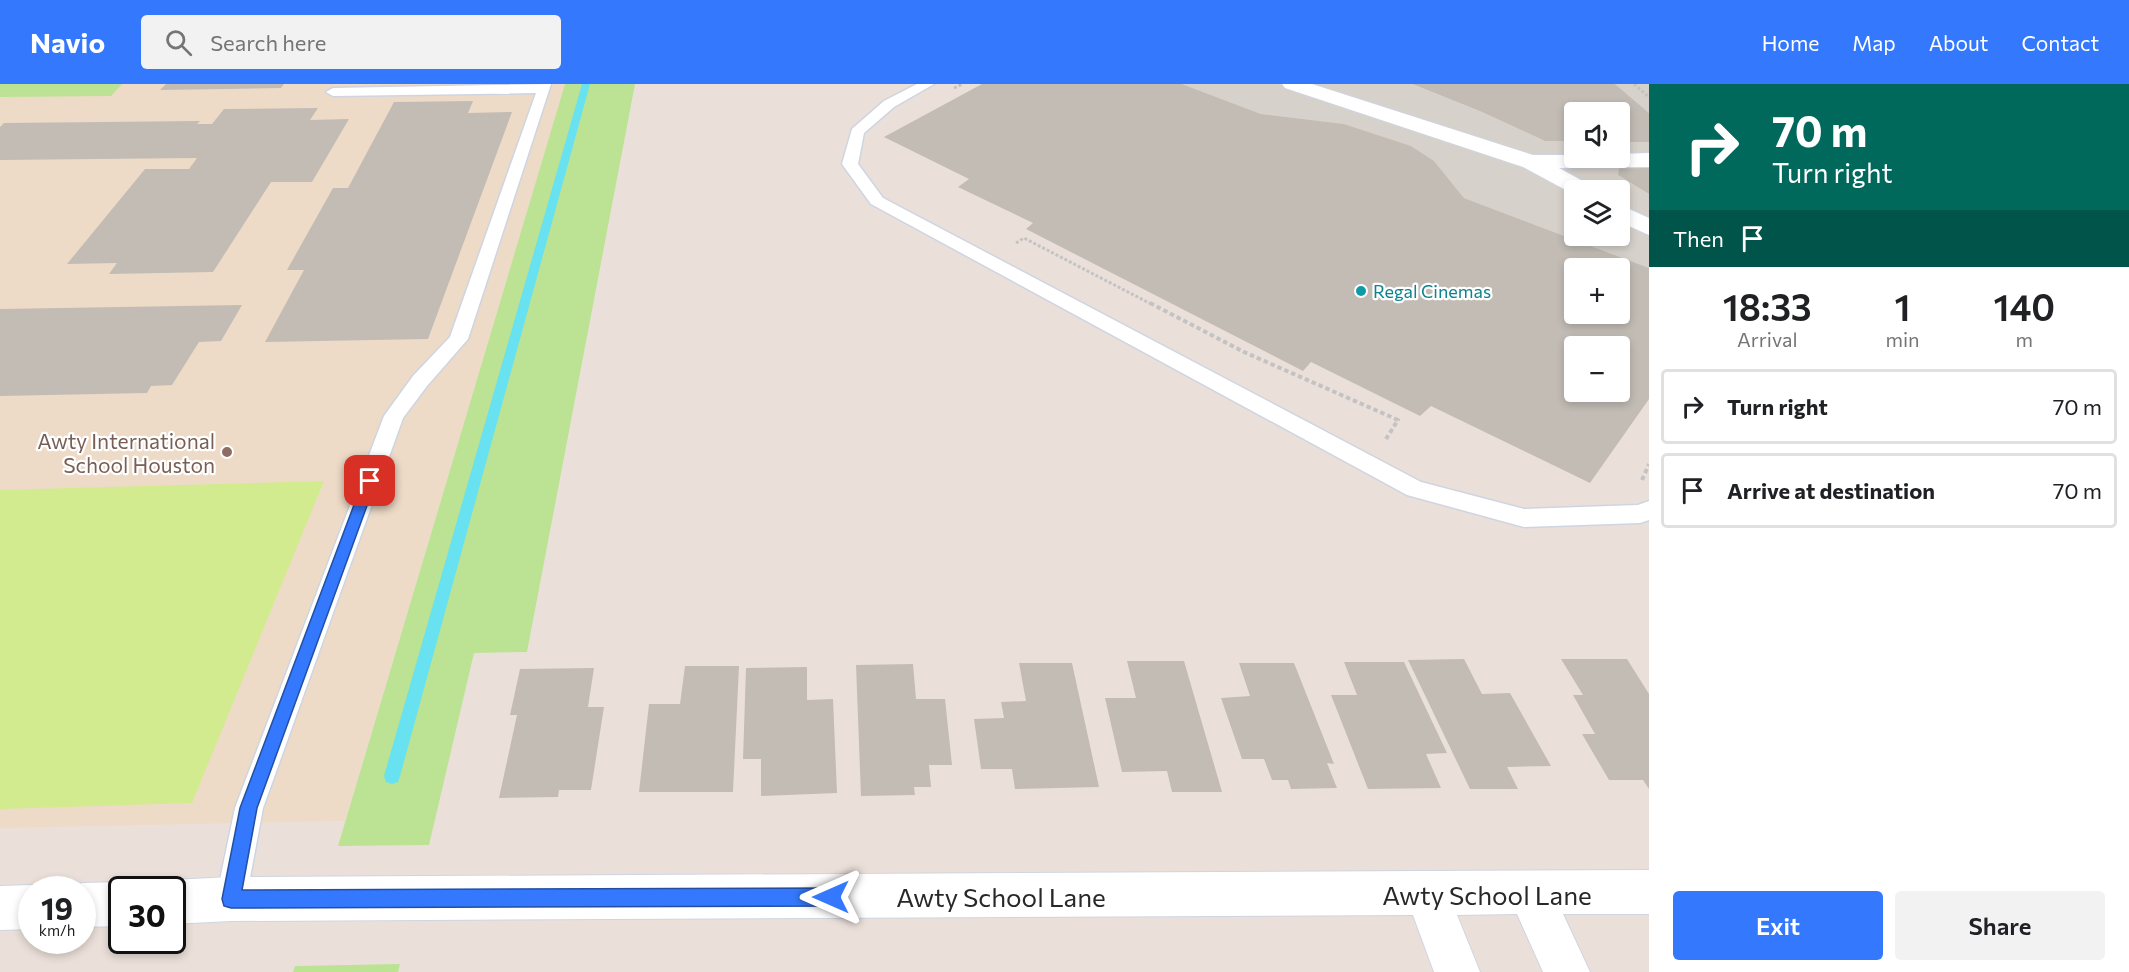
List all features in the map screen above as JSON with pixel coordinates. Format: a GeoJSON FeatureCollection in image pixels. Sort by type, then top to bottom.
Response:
{"type":"FeatureCollection","features":[{"type":"Feature","properties":{"kind":"street"},"geometry":{"type":"LineString","coordinates":[[1292,84],[1531,162],[1564,180]]}},
{"type":"Feature","properties":{"kind":"street"},"geometry":{"type":"LineString","coordinates":[[1531,162],[1649,160]]}},
{"type":"Feature","properties":{"kind":"street"},"geometry":{"type":"LineString","coordinates":[[1630,218],[1649,228]]}},
{"type":"Feature","properties":{"kind":"street","name":"Awty School Lane"},"geometry":{"type":"LineString","coordinates":[[186,901],[231,899],[1649,892]]}},
{"type":"Feature","properties":{"kind":"street"},"geometry":{"type":"LineString","coordinates":[[1530,893],[1567,972]]}},
{"type":"Feature","properties":{"kind":"street"},"geometry":{"type":"LineString","coordinates":[[1427,894],[1457,972]]}},
{"type":"Feature","properties":{"kind":"street"},"geometry":{"type":"LineString","coordinates":[[0,908],[18,907]]}},
{"type":"Feature","properties":{"kind":"lane"},"geometry":{"type":"LineString","coordinates":[[927,84],[889,104],[857,132],[850,164],[877,201],[1415,489],[1524,518],[1640,514],[1649,510]]}},
{"type":"Feature","properties":{"kind":"lane"},"geometry":{"type":"LineString","coordinates":[[231,899],[249,808],[394,416],[420,381],[459,339],[544,87],[333,92]]}},
{"type":"Feature","properties":{"kind":"path"},"geometry":{"type":"LineString","coordinates":[[952,89],[963,84]]}},
{"type":"Feature","properties":{"kind":"path"},"geometry":{"type":"LineString","coordinates":[[1634,84],[1649,97]]}},
{"type":"Feature","properties":{"kind":"path"},"geometry":{"type":"LineString","coordinates":[[1015,244],[1024,238],[1244,352],[1398,420],[1380,447]]}},
{"type":"Feature","properties":{"kind":"path"},"geometry":{"type":"LineString","coordinates":[[1641,481],[1649,464]]}},
{"type":"Feature","properties":{"kind":"shaded area","name":"Awty International School Houston"},"geometry":{"type":"Polygon","coordinates":[[[0,84],[565,84],[345,821],[0,828],[0,84]]]}},
{"type":"Feature","properties":{"kind":"shaded area"},"geometry":{"type":"Polygon","coordinates":[[[1182,84],[1411,84],[1482,112],[1545,141],[1564,141],[1564,168],[1619,168],[1618,175],[1626,180],[1564,180],[1564,236],[1464,198],[1434,161],[1410,146],[1344,124],[1261,114],[1182,84]]]}},
{"type":"Feature","properties":{"kind":"shaded area"},"geometry":{"type":"Polygon","coordinates":[[[1615,84],[1649,84],[1649,113],[1615,84]]]}},
{"type":"Feature","properties":{"kind":"shaded area"},"geometry":{"type":"Polygon","coordinates":[[[1630,142],[1649,142],[1649,166],[1630,167],[1630,142]]]}},
{"type":"Feature","properties":{"kind":"shaded area"},"geometry":{"type":"Polygon","coordinates":[[[1630,182],[1649,194],[1649,268],[1630,261],[1630,258],[1623,258],[1591,246],[1630,246],[1630,182]]]}},
{"type":"Feature","properties":{"kind":"green space"},"geometry":{"type":"Polygon","coordinates":[[[0,84],[122,84],[111,96],[0,97],[0,84]]]}},
{"type":"Feature","properties":{"kind":"green space"},"geometry":{"type":"Polygon","coordinates":[[[565,84],[635,84],[527,652],[474,653],[429,845],[338,846],[565,84]]]}},
{"type":"Feature","properties":{"kind":"green space"},"geometry":{"type":"Polygon","coordinates":[[[324,481],[192,803],[0,809],[0,490],[324,481]]]}},
{"type":"Feature","properties":{"kind":"green space"},"geometry":{"type":"Polygon","coordinates":[[[400,964],[398,972],[293,972],[295,966],[400,964]]]}},
{"type":"Feature","properties":{"kind":"building"},"geometry":{"type":"Polygon","coordinates":[[[166,84],[284,84],[281,88],[160,90],[166,84]]]}},
{"type":"Feature","properties":{"kind":"building","name":"Regal Cinemas"},"geometry":{"type":"Polygon","coordinates":[[[982,84],[1182,84],[1261,114],[1344,124],[1411,146],[1434,161],[1464,198],[1564,236],[1564,246],[1591,246],[1623,258],[1564,258],[1564,324],[1630,324],[1630,261],[1649,268],[1649,399],[1590,483],[1431,406],[1420,416],[1311,362],[1303,371],[1026,229],[1033,223],[958,187],[969,179],[884,137],[982,84]]]}},
{"type":"Feature","properties":{"kind":"building"},"geometry":{"type":"Polygon","coordinates":[[[1412,84],[1615,84],[1649,113],[1649,142],[1630,142],[1630,102],[1564,102],[1564,141],[1545,141],[1482,112],[1412,84]]]}},
{"type":"Feature","properties":{"kind":"building"},"geometry":{"type":"Polygon","coordinates":[[[473,101],[468,113],[512,112],[428,339],[265,342],[304,270],[287,270],[333,188],[348,188],[394,102],[473,101]]]}},
{"type":"Feature","properties":{"kind":"building"},"geometry":{"type":"Polygon","coordinates":[[[318,108],[310,120],[349,119],[312,182],[271,182],[213,272],[109,274],[117,263],[67,264],[145,169],[189,169],[197,158],[0,160],[0,127],[4,123],[200,121],[197,124],[212,124],[224,109],[318,108]]]}},
{"type":"Feature","properties":{"kind":"building"},"geometry":{"type":"Polygon","coordinates":[[[1649,166],[1649,194],[1630,182],[1630,180],[1618,175],[1619,168],[1649,166]]]}},
{"type":"Feature","properties":{"kind":"building"},"geometry":{"type":"Polygon","coordinates":[[[242,305],[221,341],[199,342],[172,385],[151,386],[147,393],[0,396],[0,309],[242,305]]]}},
{"type":"Feature","properties":{"kind":"building"},"geometry":{"type":"Polygon","coordinates":[[[1464,659],[1482,694],[1510,693],[1551,766],[1507,767],[1518,789],[1470,789],[1408,660],[1464,659]]]}},
{"type":"Feature","properties":{"kind":"building"},"geometry":{"type":"Polygon","coordinates":[[[1561,659],[1627,659],[1649,694],[1649,789],[1643,780],[1609,780],[1582,734],[1595,734],[1573,695],[1583,695],[1561,659]]]}},
{"type":"Feature","properties":{"kind":"building"},"geometry":{"type":"Polygon","coordinates":[[[1127,661],[1184,661],[1222,792],[1172,792],[1167,771],[1122,772],[1105,698],[1136,698],[1127,661]]]}},
{"type":"Feature","properties":{"kind":"building"},"geometry":{"type":"Polygon","coordinates":[[[1344,662],[1404,662],[1447,753],[1426,754],[1441,788],[1368,789],[1331,695],[1357,695],[1344,662]]]}},
{"type":"Feature","properties":{"kind":"building"},"geometry":{"type":"Polygon","coordinates":[[[1019,663],[1072,663],[1099,787],[1015,789],[1012,769],[981,769],[974,719],[1004,718],[1001,702],[1026,701],[1019,663]]]}},
{"type":"Feature","properties":{"kind":"building"},"geometry":{"type":"Polygon","coordinates":[[[1239,663],[1294,663],[1334,764],[1327,763],[1337,788],[1291,789],[1288,780],[1272,780],[1264,759],[1242,759],[1221,698],[1250,696],[1239,663]]]}},
{"type":"Feature","properties":{"kind":"building"},"geometry":{"type":"Polygon","coordinates":[[[913,664],[916,699],[945,699],[952,765],[929,765],[931,787],[914,787],[915,795],[861,796],[856,665],[913,664]]]}},
{"type":"Feature","properties":{"kind":"building"},"geometry":{"type":"Polygon","coordinates":[[[685,666],[739,666],[733,792],[639,792],[649,704],[680,704],[685,666]]]}},
{"type":"Feature","properties":{"kind":"building"},"geometry":{"type":"Polygon","coordinates":[[[807,667],[807,700],[833,699],[837,793],[761,796],[761,759],[743,759],[746,668],[807,667]]]}},
{"type":"Feature","properties":{"kind":"building"},"geometry":{"type":"Polygon","coordinates":[[[594,668],[588,707],[604,707],[591,790],[559,790],[558,797],[499,798],[517,715],[510,715],[520,669],[594,668]]]}},
{"type":"Feature","properties":{"kind":"waterway"},"geometry":{"type":"LineString","coordinates":[[392,776],[586,84]]}},
{"type":"Feature","properties":{"kind":"place","name":"Regal Cinemas"},"geometry":{"type":"Point","coordinates":[1361,291]}},
{"type":"Feature","properties":{"kind":"place","name":"Awty International School Houston"},"geometry":{"type":"Point","coordinates":[227,452]}},
{"type":"Feature","properties":{"kind":"route"},"geometry":{"type":"LineString","coordinates":[[370,481],[249,808],[231,899],[831,897]]}}]}
